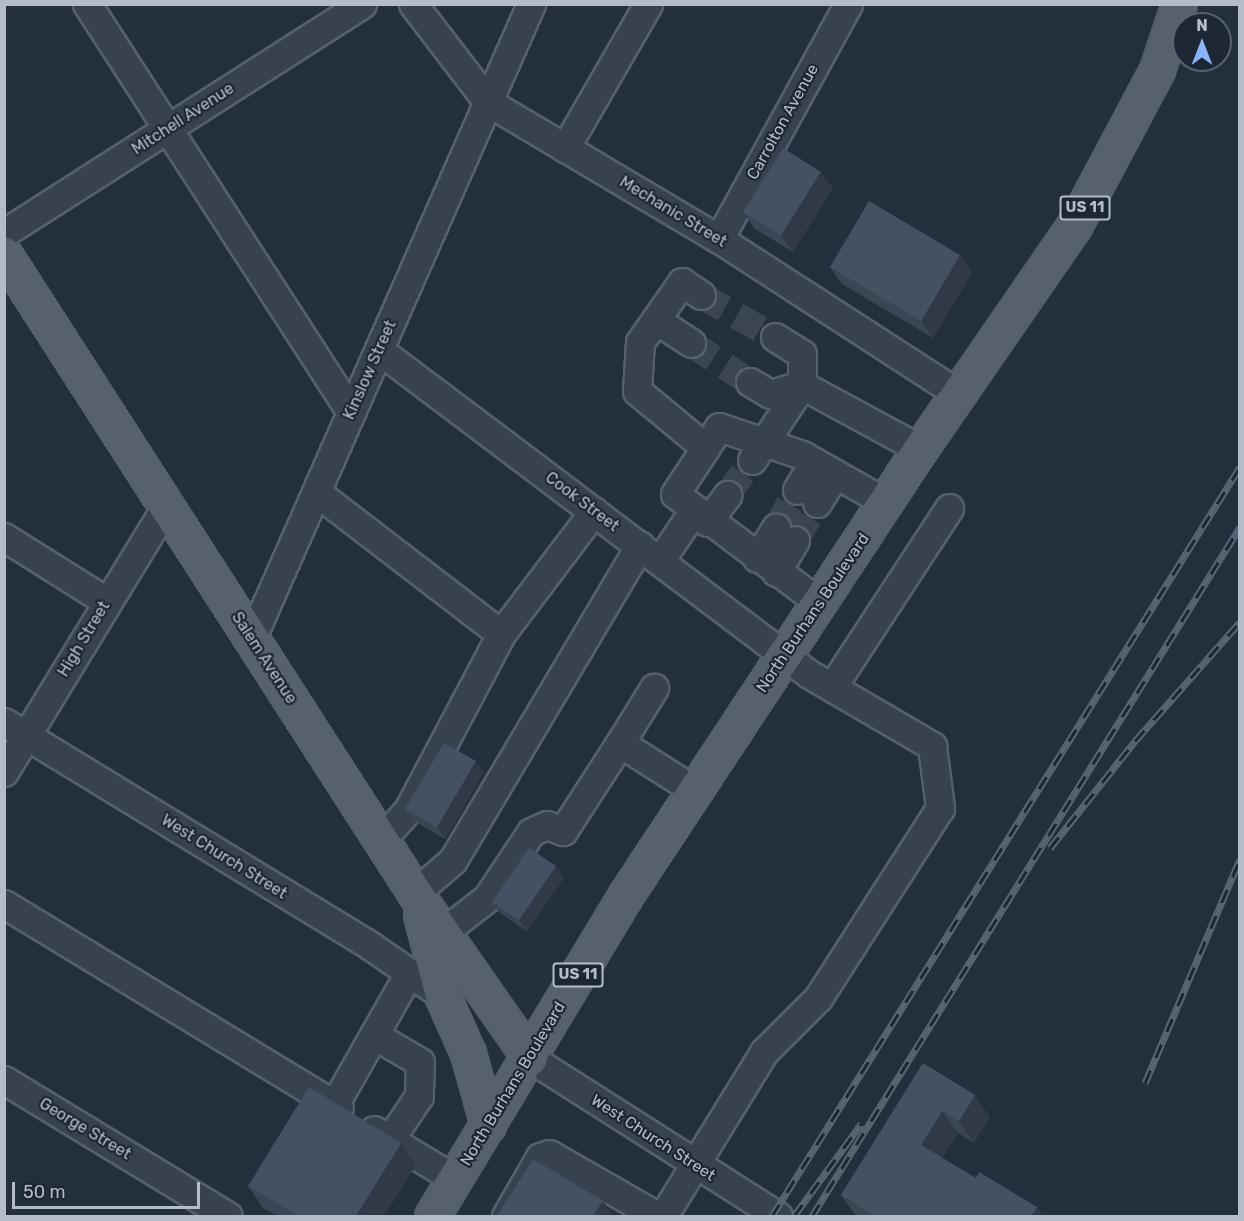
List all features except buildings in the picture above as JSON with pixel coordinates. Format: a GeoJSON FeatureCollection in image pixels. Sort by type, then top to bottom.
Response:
{"type":"FeatureCollection","features":[{"type":"Feature","properties":{"kind":"main road","name":"North Burhans Boulevard"},"geometry":{"type":"LineString","coordinates":[[432,1216],[530,1058],[627,893],[920,450],[1074,226],[1157,70],[1179,4]]}},
{"type":"Feature","properties":{"kind":"main road","name":"Salem Avenue"},"geometry":{"type":"LineString","coordinates":[[4,254],[415,893],[530,1058]]}},
{"type":"Feature","properties":{"kind":"main road"},"geometry":{"type":"LineString","coordinates":[[415,893],[442,995],[468,1053],[488,1125]]}},
{"type":"Feature","properties":{"kind":"street"},"geometry":{"type":"LineString","coordinates":[[87,4],[351,412]]}},
{"type":"Feature","properties":{"kind":"street","name":"Mitchell Avenue"},"geometry":{"type":"LineString","coordinates":[[4,233],[362,4]]}},
{"type":"Feature","properties":{"kind":"street","name":"Mechanic Street"},"geometry":{"type":"LineString","coordinates":[[413,4],[488,102],[719,239],[959,394]]}},
{"type":"Feature","properties":{"kind":"street","name":"Kinslow Street"},"geometry":{"type":"LineString","coordinates":[[252,637],[531,4]]}},
{"type":"Feature","properties":{"kind":"street"},"geometry":{"type":"LineString","coordinates":[[565,148],[648,4]]}},
{"type":"Feature","properties":{"kind":"street","name":"Carrolton Avenue"},"geometry":{"type":"LineString","coordinates":[[719,239],[848,4]]}},
{"type":"Feature","properties":{"kind":"street"},"geometry":{"type":"LineString","coordinates":[[692,289],[656,320],[640,342],[637,392],[706,448]]}},
{"type":"Feature","properties":{"kind":"street"},"geometry":{"type":"LineString","coordinates":[[656,320],[691,343]]}},
{"type":"Feature","properties":{"kind":"street"},"geometry":{"type":"LineString","coordinates":[[758,451],[802,385],[802,354],[775,337]]}},
{"type":"Feature","properties":{"kind":"street","name":"Cook Street"},"geometry":{"type":"LineString","coordinates":[[379,350],[786,655],[832,687],[932,746],[940,808],[818,998],[764,1052],[694,1166]]}},
{"type":"Feature","properties":{"kind":"street"},"geometry":{"type":"LineString","coordinates":[[750,382],[770,394],[802,385],[920,450]]}},
{"type":"Feature","properties":{"kind":"street"},"geometry":{"type":"LineString","coordinates":[[820,603],[701,516],[675,494],[719,427],[758,451],[824,468],[887,502]]}},
{"type":"Feature","properties":{"kind":"street"},"geometry":{"type":"LineString","coordinates":[[807,497],[824,468]]}},
{"type":"Feature","properties":{"kind":"street"},"geometry":{"type":"LineString","coordinates":[[316,492],[501,634]]}},
{"type":"Feature","properties":{"kind":"street"},"geometry":{"type":"LineString","coordinates":[[415,893],[453,860],[650,552],[727,495]]}},
{"type":"Feature","properties":{"kind":"street","name":"High Street"},"geometry":{"type":"LineString","coordinates":[[4,772],[16,729],[106,601],[166,507]]}},
{"type":"Feature","properties":{"kind":"street"},"geometry":{"type":"LineString","coordinates":[[832,687],[949,508]]}},
{"type":"Feature","properties":{"kind":"street"},"geometry":{"type":"LineString","coordinates":[[381,840],[408,810],[501,634],[594,511]]}},
{"type":"Feature","properties":{"kind":"street"},"geometry":{"type":"LineString","coordinates":[[767,565],[785,534]]}},
{"type":"Feature","properties":{"kind":"street"},"geometry":{"type":"LineString","coordinates":[[4,537],[106,601]]}},
{"type":"Feature","properties":{"kind":"street"},"geometry":{"type":"LineString","coordinates":[[442,933],[487,898],[531,832],[547,825],[563,831],[654,688]]}},
{"type":"Feature","properties":{"kind":"street","name":"West Church Street"},"geometry":{"type":"LineString","coordinates":[[16,729],[442,995]]}},
{"type":"Feature","properties":{"kind":"street"},"geometry":{"type":"LineString","coordinates":[[620,743],[694,790]]}},
{"type":"Feature","properties":{"kind":"street"},"geometry":{"type":"LineString","coordinates":[[4,904],[455,1179]]}},
{"type":"Feature","properties":{"kind":"street"},"geometry":{"type":"LineString","coordinates":[[334,1105],[409,973]]}},
{"type":"Feature","properties":{"kind":"street"},"geometry":{"type":"LineString","coordinates":[[374,1035],[420,1062],[419,1096],[390,1139]]}},
{"type":"Feature","properties":{"kind":"street","name":"West Church Street"},"geometry":{"type":"LineString","coordinates":[[530,1058],[694,1166],[778,1216]]}},
{"type":"Feature","properties":{"kind":"street","name":"George Street"},"geometry":{"type":"LineString","coordinates":[[4,1080],[228,1216]]}},
{"type":"Feature","properties":{"kind":"street"},"geometry":{"type":"LineString","coordinates":[[506,1216],[540,1157],[549,1154],[657,1216]]}},
{"type":"Feature","properties":{"kind":"street"},"geometry":{"type":"LineString","coordinates":[[663,1216],[694,1166]]}},
{"type":"Feature","properties":{"kind":"tunnel"},"geometry":{"type":"LineString","coordinates":[[701,295],[775,337]]}},
{"type":"Feature","properties":{"kind":"tunnel"},"geometry":{"type":"LineString","coordinates":[[691,343],[750,382]]}},
{"type":"Feature","properties":{"kind":"tunnel"},"geometry":{"type":"LineString","coordinates":[[727,495],[752,460]]}},
{"type":"Feature","properties":{"kind":"tunnel"},"geometry":{"type":"LineString","coordinates":[[776,527],[797,490]]}},
{"type":"Feature","properties":{"kind":"tunnel"},"geometry":{"type":"LineString","coordinates":[[795,540],[817,503]]}},
{"type":"Feature","properties":{"kind":"railway"},"geometry":{"type":"LineString","coordinates":[[772,1216],[1240,467]]}},
{"type":"Feature","properties":{"kind":"railway"},"geometry":{"type":"LineString","coordinates":[[812,1216],[1240,527]]}},
{"type":"Feature","properties":{"kind":"railway"},"geometry":{"type":"LineString","coordinates":[[1050,848],[1135,741],[1240,622]]}},
{"type":"Feature","properties":{"kind":"railway"},"geometry":{"type":"LineString","coordinates":[[1145,1083],[1240,859]]}},
{"type":"Feature","properties":{"kind":"railway"},"geometry":{"type":"LineString","coordinates":[[794,1216],[861,1124]]}}]}
